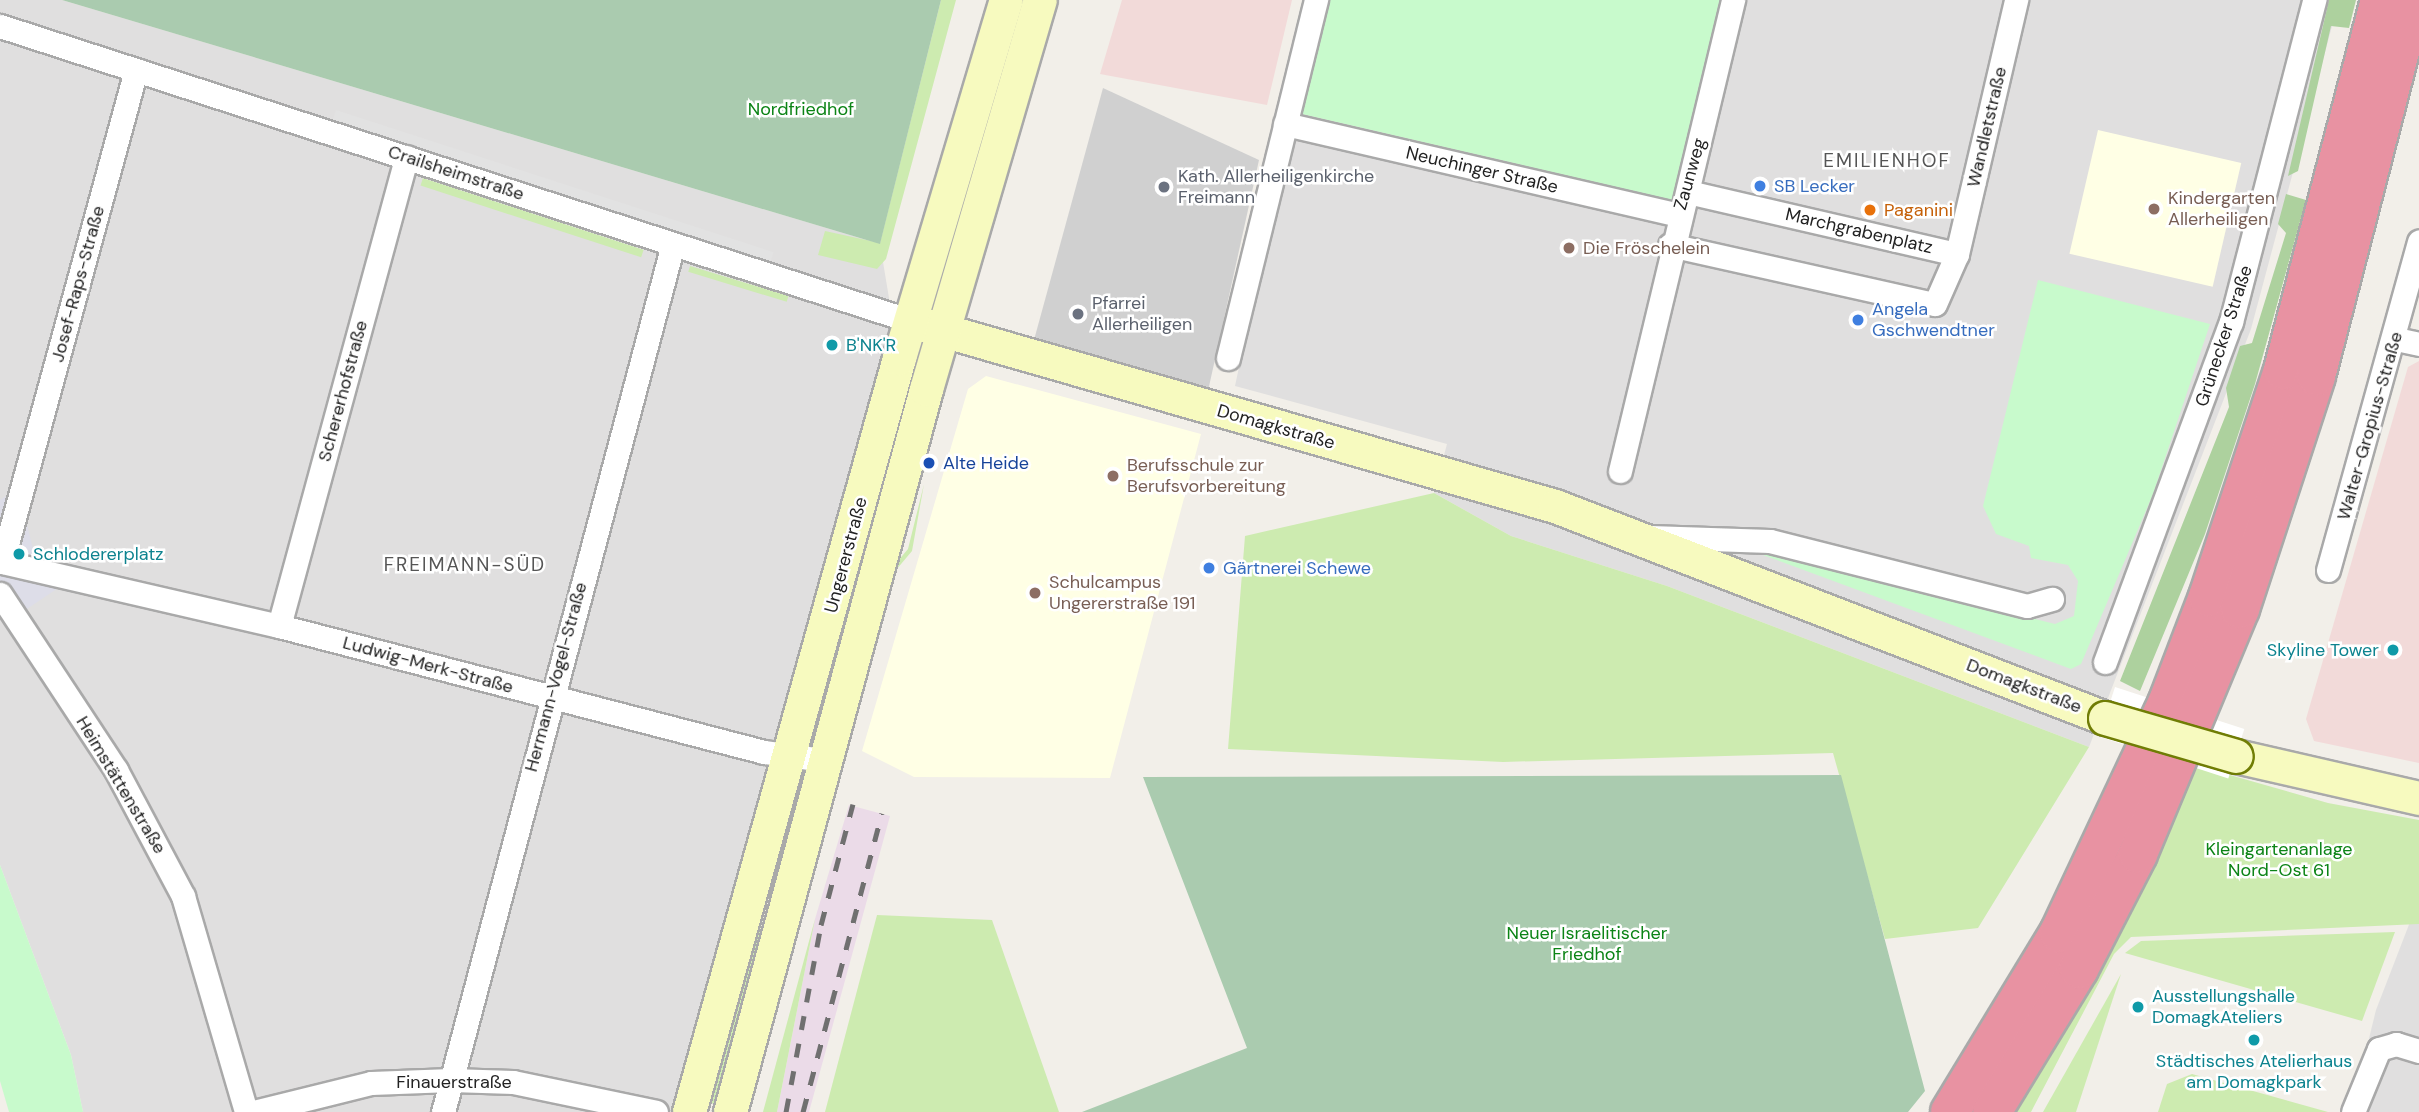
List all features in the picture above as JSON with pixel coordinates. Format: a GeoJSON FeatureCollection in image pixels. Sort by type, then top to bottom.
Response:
{"type":"FeatureCollection","features":[{"type":"Feature","properties":{"kind":"highway"},"geometry":{"type":"LineString","coordinates":[[1950,1112],[2059,933],[2168,701],[2203,610],[2291,344],[2379,0]]}},
{"type":"Feature","properties":{"kind":"highway"},"geometry":{"type":"LineString","coordinates":[[1992,1112],[2079,969],[2138,854],[2240,609],[2316,376],[2413,0]]}},
{"type":"Feature","properties":{"kind":"main road","name":"Ungererstraße"},"geometry":{"type":"LineString","coordinates":[[730,1112],[807,759],[911,321],[1006,0]]}},
{"type":"Feature","properties":{"kind":"main road","name":"Ungererstraße"},"geometry":{"type":"LineString","coordinates":[[689,1112],[807,759],[943,331],[1040,0]]}},
{"type":"Feature","properties":{"kind":"main road","name":"Domagkstraße"},"geometry":{"type":"LineString","coordinates":[[911,321],[1503,490],[1640,537],[2096,715],[2236,756],[2419,798]]}},
{"type":"Feature","properties":{"kind":"street"},"geometry":{"type":"LineString","coordinates":[[1228,358],[1316,0]]}},
{"type":"Feature","properties":{"kind":"street","name":"Zaunweg"},"geometry":{"type":"LineString","coordinates":[[1620,471],[1670,245],[1688,192],[1733,0]]}},
{"type":"Feature","properties":{"kind":"street","name":"Wandletstraße"},"geometry":{"type":"LineString","coordinates":[[1957,254],[2015,0]]}},
{"type":"Feature","properties":{"kind":"street","name":"Grünecker Straße"},"geometry":{"type":"LineString","coordinates":[[2105,662],[2231,322],[2314,0]]}},
{"type":"Feature","properties":{"kind":"street","name":"Crailsheimstraße"},"geometry":{"type":"LineString","coordinates":[[0,26],[911,321]]}},
{"type":"Feature","properties":{"kind":"street","name":"Josef-Raps-Straße"},"geometry":{"type":"LineString","coordinates":[[1,562],[21,498],[136,70]]}},
{"type":"Feature","properties":{"kind":"street","name":"Neuchinger Straße"},"geometry":{"type":"LineString","coordinates":[[1285,124],[1679,215]]}},
{"type":"Feature","properties":{"kind":"street","name":"Schererhofstraße"},"geometry":{"type":"LineString","coordinates":[[279,626],[406,156]]}},
{"type":"Feature","properties":{"kind":"street","name":"Marchgrabenplatz"},"geometry":{"type":"LineString","coordinates":[[1670,245],[1935,304],[1957,254],[1688,192]]}},
{"type":"Feature","properties":{"kind":"street","name":"Walter-Gropius-Straße"},"geometry":{"type":"LineString","coordinates":[[2328,570],[2396,339],[2419,241]]}},
{"type":"Feature","properties":{"kind":"street","name":"Hermann-Vogel-Straße"},"geometry":{"type":"LineString","coordinates":[[443,1112],[673,244]]}},
{"type":"Feature","properties":{"kind":"street"},"geometry":{"type":"LineString","coordinates":[[2396,339],[2419,344]]}},
{"type":"Feature","properties":{"kind":"street","name":"Domagkstraße"},"geometry":{"type":"LineString","coordinates":[[1640,537],[1720,534],[1770,541],[2027,606],[2052,599]]}},
{"type":"Feature","properties":{"kind":"street","name":"Ludwig-Merk-Straße"},"geometry":{"type":"LineString","coordinates":[[1,562],[279,626],[551,697],[807,759]]}},
{"type":"Feature","properties":{"kind":"street","name":"Heimstättenstraße"},"geometry":{"type":"LineString","coordinates":[[0,594],[122,780],[183,896],[246,1112]]}},
{"type":"Feature","properties":{"kind":"street"},"geometry":{"type":"LineString","coordinates":[[2353,1112],[2379,1049],[2396,1044],[2419,1051]]}},
{"type":"Feature","properties":{"kind":"street","name":"Finauerstraße"},"geometry":{"type":"LineString","coordinates":[[254,1112],[371,1083],[451,1080],[513,1082],[656,1112]]}},
{"type":"Feature","properties":{"kind":"shaded area"},"geometry":{"type":"Polygon","coordinates":[[[0,0],[62,0],[880,244],[902,376],[817,731],[793,785],[704,1112],[83,1112],[71,1055],[0,865],[0,0]]]}},
{"type":"Feature","properties":{"kind":"shaded area"},"geometry":{"type":"Polygon","coordinates":[[[1122,0],[1292,0],[1267,105],[1100,74],[1122,0]]]}},
{"type":"Feature","properties":{"kind":"shaded area"},"geometry":{"type":"Polygon","coordinates":[[[1721,0],[2339,0],[2251,329],[2089,747],[1667,586],[1511,536],[1434,493],[1447,444],[1235,386],[1293,112],[1672,200],[1721,0]]]}},
{"type":"Feature","properties":{"kind":"shaded area","name":"Pfarrei Allerheiligen"},"geometry":{"type":"Polygon","coordinates":[[[1103,88],[1259,160],[1208,391],[1034,340],[1103,88]]]}},
{"type":"Feature","properties":{"kind":"shaded area"},"geometry":{"type":"Polygon","coordinates":[[[336,110],[773,252],[769,265],[332,123],[336,110]]]}},
{"type":"Feature","properties":{"kind":"shaded area","name":"Kindergarten Allerheiligen"},"geometry":{"type":"Polygon","coordinates":[[[2098,130],[2241,163],[2213,287],[2069,254],[2098,130]]]}},
{"type":"Feature","properties":{"kind":"shaded area"},"geometry":{"type":"Polygon","coordinates":[[[424,173],[645,245],[643,249],[422,178],[424,173]]]}},
{"type":"Feature","properties":{"kind":"shaded area"},"geometry":{"type":"Polygon","coordinates":[[[2419,361],[2419,763],[2314,741],[2306,719],[2408,367],[2419,361]]]}},
{"type":"Feature","properties":{"kind":"shaded area","name":"Schulcampus Ungererstraße 191"},"geometry":{"type":"Polygon","coordinates":[[[986,376],[1201,434],[1110,778],[914,777],[862,751],[968,389],[986,376]]]}},
{"type":"Feature","properties":{"kind":"shaded area","name":"Schlodererplatz"},"geometry":{"type":"Polygon","coordinates":[[[18,489],[33,549],[73,578],[9,621],[0,607],[0,500],[18,489]]]}},
{"type":"Feature","properties":{"kind":"shaded area"},"geometry":{"type":"Polygon","coordinates":[[[849,805],[890,816],[809,1112],[777,1112],[815,919],[849,805]]]}},
{"type":"Feature","properties":{"kind":"shaded area"},"geometry":{"type":"Polygon","coordinates":[[[2410,922],[2419,924],[2419,1112],[2351,1112],[2376,1010],[2410,922]]]}},
{"type":"Feature","properties":{"kind":"green space","name":"Nordfriedhof"},"geometry":{"type":"Polygon","coordinates":[[[62,0],[941,0],[880,244],[62,0]]]}},
{"type":"Feature","properties":{"kind":"green space"},"geometry":{"type":"Polygon","coordinates":[[[941,0],[956,0],[886,259],[877,269],[818,255],[825,231],[880,243],[941,0]]]}},
{"type":"Feature","properties":{"kind":"green space"},"geometry":{"type":"Polygon","coordinates":[[[1321,0],[1721,0],[1672,200],[1293,112],[1321,0]]]}},
{"type":"Feature","properties":{"kind":"green space"},"geometry":{"type":"Polygon","coordinates":[[[2329,0],[2356,0],[2349,28],[2331,26],[2298,171],[2288,176],[2329,0]]]}},
{"type":"Feature","properties":{"kind":"green space"},"geometry":{"type":"Polygon","coordinates":[[[423,178],[644,250],[641,257],[421,186],[423,178]]]}},
{"type":"Feature","properties":{"kind":"green space"},"geometry":{"type":"Polygon","coordinates":[[[2286,194],[2306,200],[2255,384],[2205,534],[2140,691],[2120,681],[2229,407],[2226,388],[2240,346],[2252,343],[2286,233],[2278,224],[2286,194]]]}},
{"type":"Feature","properties":{"kind":"green space"},"geometry":{"type":"Polygon","coordinates":[[[690,266],[788,296],[787,302],[688,272],[690,266]]]}},
{"type":"Feature","properties":{"kind":"green space"},"geometry":{"type":"Polygon","coordinates":[[[2038,280],[2210,324],[2153,494],[2081,664],[2071,669],[1747,549],[1744,545],[2055,624],[2074,616],[2078,581],[2068,565],[2031,558],[2029,546],[1996,534],[1983,506],[2038,280]]]}},
{"type":"Feature","properties":{"kind":"green space"},"geometry":{"type":"Polygon","coordinates":[[[924,484],[912,551],[896,570],[853,710],[892,568],[908,549],[924,484]]]}},
{"type":"Feature","properties":{"kind":"green space"},"geometry":{"type":"Polygon","coordinates":[[[1434,493],[1511,536],[1667,586],[2089,747],[1978,928],[1885,939],[1833,753],[1503,762],[1228,749],[1245,536],[1434,493]]]}},
{"type":"Feature","properties":{"kind":"green space","name":"Kleingartenanlage Nord-Ost 61"},"geometry":{"type":"Polygon","coordinates":[[[2198,766],[2328,803],[2419,820],[2419,924],[2131,937],[2114,954],[2031,1112],[2013,1112],[2074,1014],[2198,766]]]}},
{"type":"Feature","properties":{"kind":"green space","name":"Neuer Israelitischer Friedhof"},"geometry":{"type":"Polygon","coordinates":[[[1841,775],[1925,1091],[1908,1112],[1082,1112],[1247,1048],[1143,777],[1841,775]]]}},
{"type":"Feature","properties":{"kind":"green space"},"geometry":{"type":"Polygon","coordinates":[[[793,785],[798,786],[760,930],[762,950],[714,1105],[709,1100],[793,785]]]}},
{"type":"Feature","properties":{"kind":"green space"},"geometry":{"type":"Polygon","coordinates":[[[826,810],[831,812],[713,1102],[709,1100],[826,810]]]}},
{"type":"Feature","properties":{"kind":"green space"},"geometry":{"type":"Polygon","coordinates":[[[0,865],[71,1055],[83,1112],[9,1112],[0,1081],[0,865]]]}},
{"type":"Feature","properties":{"kind":"green space"},"geometry":{"type":"Polygon","coordinates":[[[877,915],[992,920],[1059,1112],[825,1112],[877,915]]]}},
{"type":"Feature","properties":{"kind":"green space"},"geometry":{"type":"Polygon","coordinates":[[[815,919],[777,1112],[763,1112],[815,919]]]}},
{"type":"Feature","properties":{"kind":"green space"},"geometry":{"type":"Polygon","coordinates":[[[2395,932],[2362,1021],[2125,953],[2141,941],[2395,932]]]}},
{"type":"Feature","properties":{"kind":"green space"},"geometry":{"type":"Polygon","coordinates":[[[2121,974],[2076,1112],[2043,1112],[2121,974]]]}},
{"type":"Feature","properties":{"kind":"green space"},"geometry":{"type":"Polygon","coordinates":[[[2192,1074],[2328,1112],[2158,1112],[2167,1084],[2192,1074]]]}},
{"type":"Feature","properties":{"kind":"pier"},"geometry":{"type":"Polygon","coordinates":[[[2115,687],[2244,729],[2228,778],[2099,736],[2115,687]]]}},
{"type":"Feature","properties":{"kind":"railway"},"geometry":{"type":"LineString","coordinates":[[786,1112],[821,925],[853,804]]}},
{"type":"Feature","properties":{"kind":"railway"},"geometry":{"type":"LineString","coordinates":[[803,1112],[882,813]]}},
{"type":"Feature","properties":{"kind":"place","name":"SB Lecker"},"geometry":{"type":"Point","coordinates":[1760,186]}},
{"type":"Feature","properties":{"kind":"place","name":"Kath. Allerheiligenkirche Freimann"},"geometry":{"type":"Point","coordinates":[1164,187]}},
{"type":"Feature","properties":{"kind":"place","name":"Kindergarten Allerheiligen"},"geometry":{"type":"Point","coordinates":[2154,209]}},
{"type":"Feature","properties":{"kind":"place","name":"Paganini"},"geometry":{"type":"Point","coordinates":[1870,210]}},
{"type":"Feature","properties":{"kind":"place","name":"Die Fröschelein"},"geometry":{"type":"Point","coordinates":[1569,248]}},
{"type":"Feature","properties":{"kind":"place","name":"Pfarrei Allerheiligen"},"geometry":{"type":"Point","coordinates":[1078,314]}},
{"type":"Feature","properties":{"kind":"place","name":"Angela Gschwendtner"},"geometry":{"type":"Point","coordinates":[1858,320]}},
{"type":"Feature","properties":{"kind":"place","name":"B'NK'R"},"geometry":{"type":"Point","coordinates":[832,345]}},
{"type":"Feature","properties":{"kind":"place","name":"Alte Heide"},"geometry":{"type":"Point","coordinates":[929,463]}},
{"type":"Feature","properties":{"kind":"place","name":"Berufsschule zur Berufsvorbereitung"},"geometry":{"type":"Point","coordinates":[1113,476]}},
{"type":"Feature","properties":{"kind":"place","name":"Schlodererplatz"},"geometry":{"type":"Point","coordinates":[19,554]}},
{"type":"Feature","properties":{"kind":"place","name":"Gärtnerei Schewe"},"geometry":{"type":"Point","coordinates":[1209,568]}},
{"type":"Feature","properties":{"kind":"place","name":"Schulcampus Ungererstraße 191"},"geometry":{"type":"Point","coordinates":[1035,593]}},
{"type":"Feature","properties":{"kind":"place","name":"Skyline Tower"},"geometry":{"type":"Point","coordinates":[2393,650]}},
{"type":"Feature","properties":{"kind":"place","name":"Ausstellungshalle DomagkAteliers"},"geometry":{"type":"Point","coordinates":[2138,1007]}},
{"type":"Feature","properties":{"kind":"place","name":"Städtisches Atelierhaus am Domagkpark"},"geometry":{"type":"Point","coordinates":[2254,1040]}},
{"type":"Feature","properties":{"kind":"district","name":"EMILIENHOF"},"geometry":{"type":"Point","coordinates":[1887,161]}},
{"type":"Feature","properties":{"kind":"district","name":"FREIMANN-SÜD"},"geometry":{"type":"Point","coordinates":[465,565]}}]}
